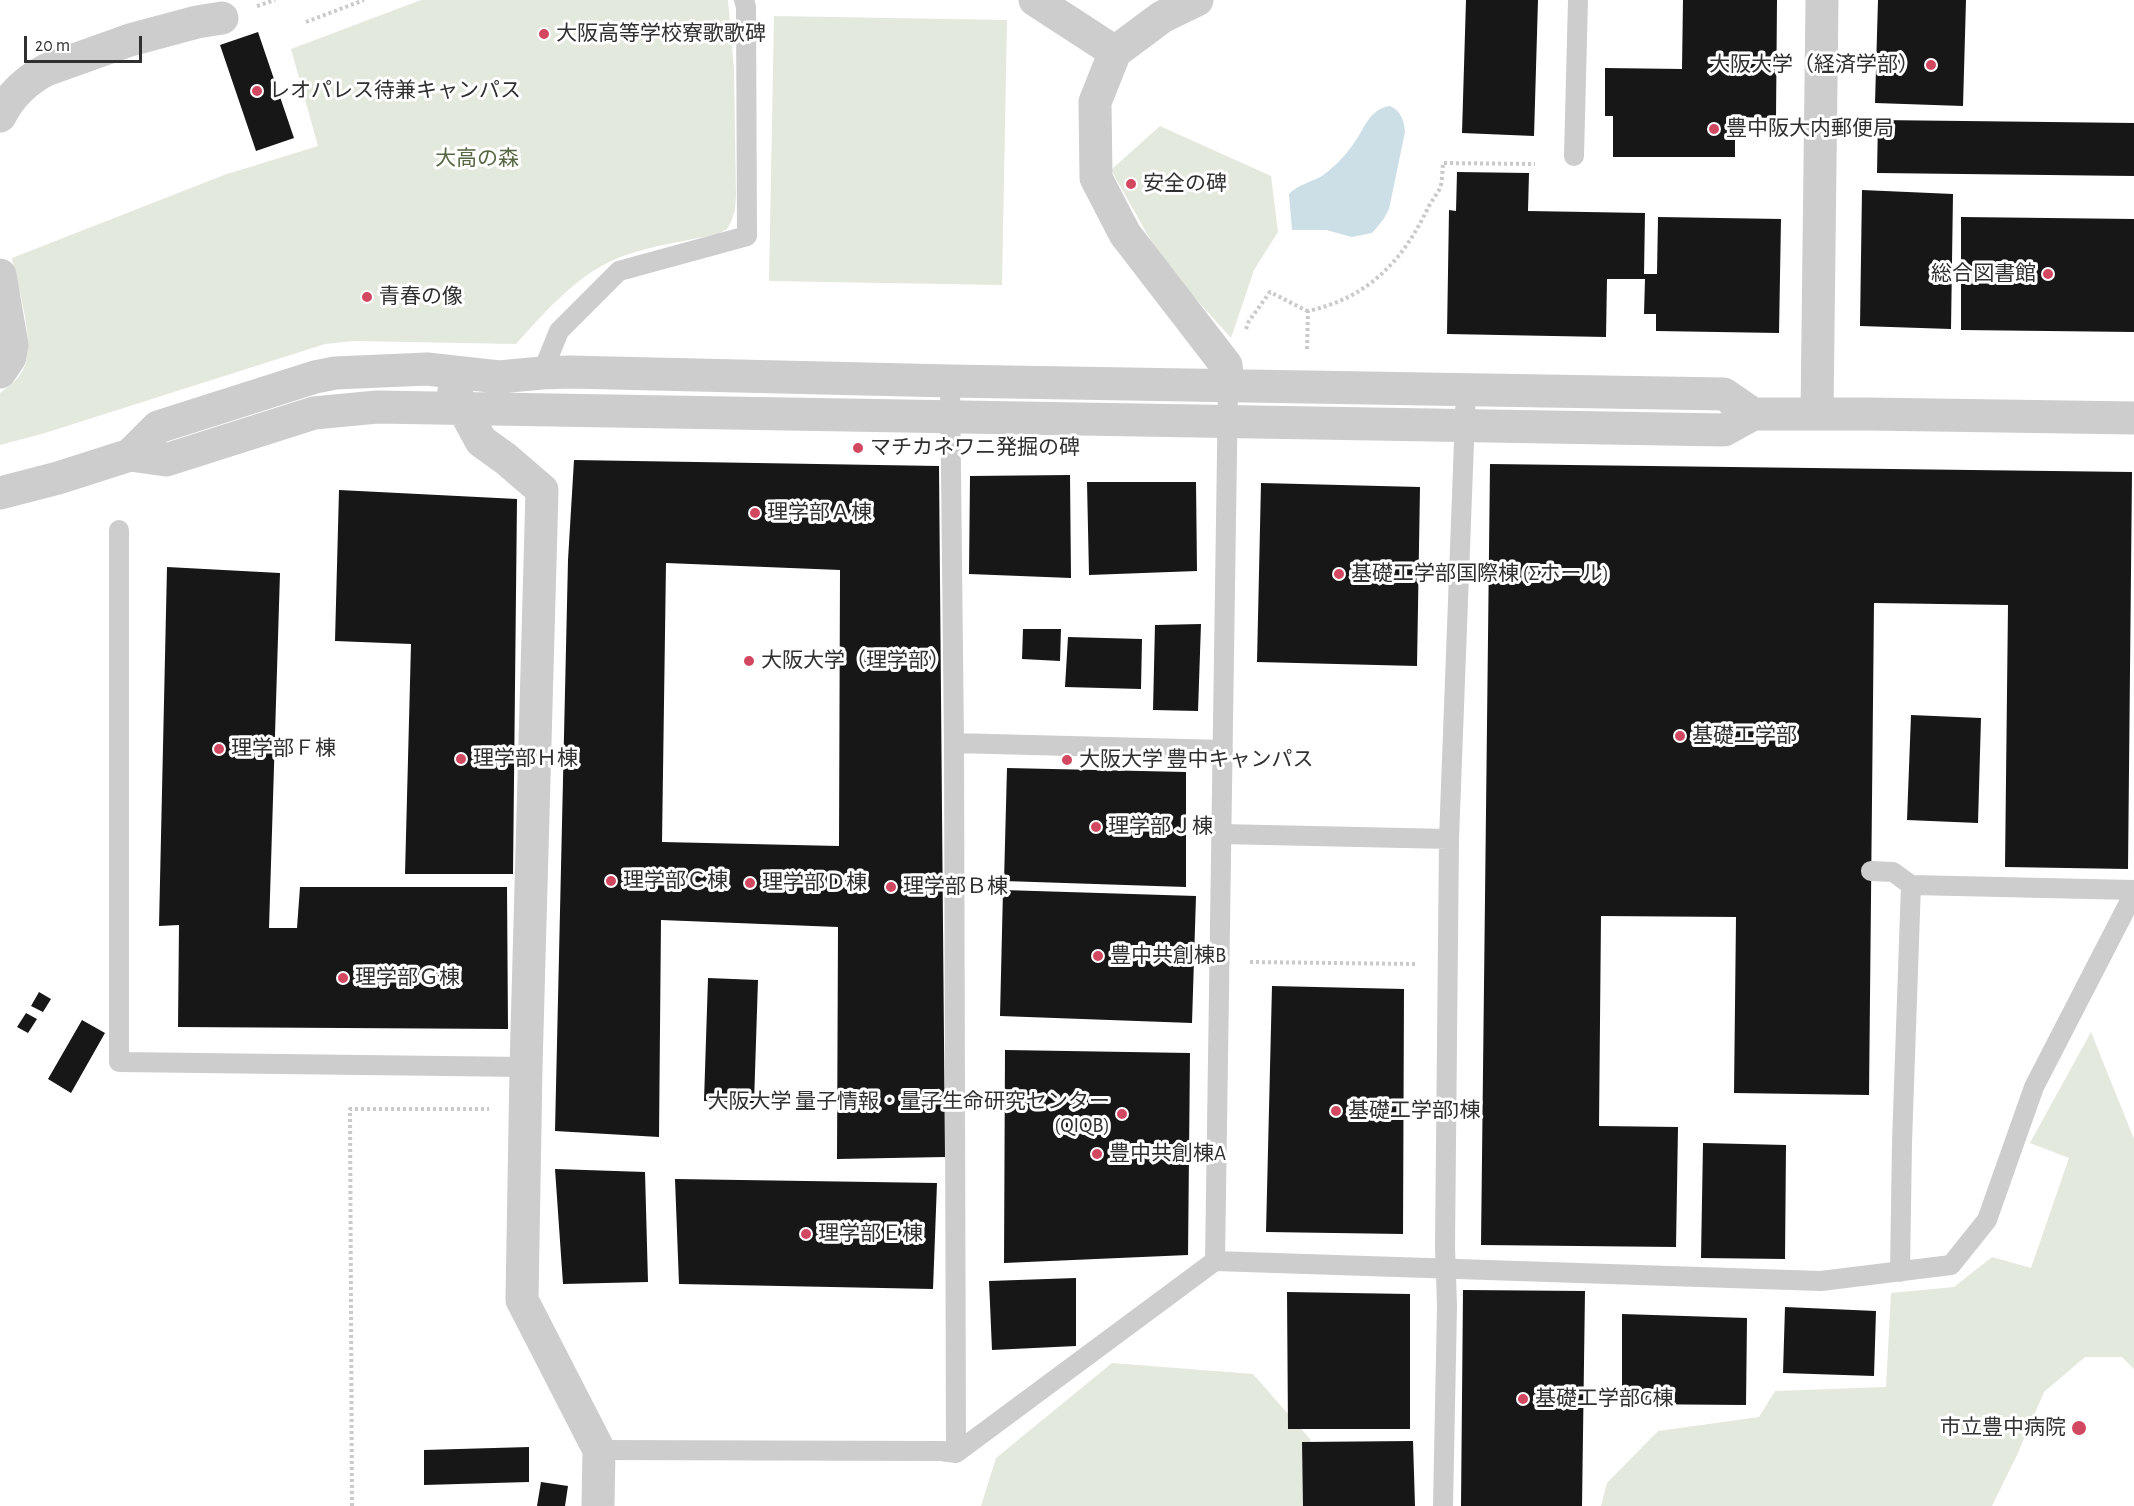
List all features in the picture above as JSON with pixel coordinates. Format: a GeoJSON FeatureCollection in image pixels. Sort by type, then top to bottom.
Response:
{"type":"FeatureCollection","features":[{"type":"Feature","properties":{"kind":"street"},"geometry":{"type":"LineString","coordinates":[[1035,0],[1115,52]]}},
{"type":"Feature","properties":{"kind":"street"},"geometry":{"type":"LineString","coordinates":[[1197,0],[1162,17],[1115,52],[1095,102],[1096,178],[1125,234],[1226,365],[1228,385]]}},
{"type":"Feature","properties":{"kind":"street"},"geometry":{"type":"LineString","coordinates":[[1817,414],[1822,0]]}},
{"type":"Feature","properties":{"kind":"street"},"geometry":{"type":"LineString","coordinates":[[0,116],[11,98],[34,76],[46,70],[211,12]]}},
{"type":"Feature","properties":{"kind":"street"},"geometry":{"type":"LineString","coordinates":[[0,275],[12,345],[10,357],[0,372]]}},
{"type":"Feature","properties":{"kind":"street"},"geometry":{"type":"LineString","coordinates":[[130,455],[158,427],[315,377],[377,370],[427,369],[499,377],[542,373],[1724,394],[1753,414]]}},
{"type":"Feature","properties":{"kind":"street"},"geometry":{"type":"LineString","coordinates":[[442,371],[482,441],[542,490],[522,1300],[598,1450],[598,1506]]}},
{"type":"Feature","properties":{"kind":"street"},"geometry":{"type":"LineString","coordinates":[[0,493],[58,478],[130,455],[166,460],[314,413],[386,406],[1724,430],[1753,414],[2134,418]]}},
{"type":"Feature","properties":{"kind":"lane"},"geometry":{"type":"LineString","coordinates":[[542,373],[560,331],[619,271],[747,236],[746,7],[744,0]]}},
{"type":"Feature","properties":{"kind":"lane"},"geometry":{"type":"LineString","coordinates":[[1574,156],[1578,0]]}},
{"type":"Feature","properties":{"kind":"lane"},"geometry":{"type":"LineString","coordinates":[[950,381],[954,743],[956,1453]]}},
{"type":"Feature","properties":{"kind":"lane"},"geometry":{"type":"LineString","coordinates":[[1215,1262],[1228,385]]}},
{"type":"Feature","properties":{"kind":"lane"},"geometry":{"type":"LineString","coordinates":[[1443,1506],[1449,839],[1466,389]]}},
{"type":"Feature","properties":{"kind":"lane"},"geometry":{"type":"LineString","coordinates":[[119,530],[119,1062],[526,1067]]}},
{"type":"Feature","properties":{"kind":"lane"},"geometry":{"type":"LineString","coordinates":[[954,743],[1223,750]]}},
{"type":"Feature","properties":{"kind":"lane"},"geometry":{"type":"LineString","coordinates":[[1221,834],[1449,839]]}},
{"type":"Feature","properties":{"kind":"lane"},"geometry":{"type":"LineString","coordinates":[[598,1450],[956,1453],[1215,1262],[1821,1281],[1951,1265],[1987,1220],[2034,1087],[2134,891],[1911,885],[1893,872],[1871,871]]}},
{"type":"Feature","properties":{"kind":"lane"},"geometry":{"type":"LineString","coordinates":[[1900,1272],[1911,885]]}},
{"type":"Feature","properties":{"kind":"path"},"geometry":{"type":"LineString","coordinates":[[306,22],[364,0]]}},
{"type":"Feature","properties":{"kind":"path"},"geometry":{"type":"LineString","coordinates":[[1217,354],[1242,339],[1249,321],[1270,292],[1309,312],[1361,291],[1391,266],[1417,232],[1431,201],[1441,189],[1443,163],[1534,164]]}},
{"type":"Feature","properties":{"kind":"path"},"geometry":{"type":"LineString","coordinates":[[1307,386],[1309,312]]}},
{"type":"Feature","properties":{"kind":"path"},"geometry":{"type":"LineString","coordinates":[[1219,962],[1449,964]]}},
{"type":"Feature","properties":{"kind":"path"},"geometry":{"type":"LineString","coordinates":[[352,1506],[350,1109],[525,1109]]}},
{"type":"Feature","properties":{"kind":"green space","name":"大高の森"},"geometry":{"type":"Polygon","coordinates":[[[421,0],[728,0],[734,69],[736,196],[735,210],[727,229],[718,234],[634,252],[607,263],[564,294],[516,344],[354,341],[325,344],[45,433],[0,445],[0,393],[21,374],[28,354],[27,327],[12,258],[224,175],[318,146],[291,49],[421,0]]]}},
{"type":"Feature","properties":{"kind":"green space"},"geometry":{"type":"Polygon","coordinates":[[[774,16],[1007,20],[1002,285],[769,281],[774,16]]]}},
{"type":"Feature","properties":{"kind":"green space"},"geometry":{"type":"Polygon","coordinates":[[[1160,126],[1271,176],[1278,232],[1254,270],[1231,338],[1163,262],[1111,170],[1160,126]]]}},
{"type":"Feature","properties":{"kind":"green space"},"geometry":{"type":"Polygon","coordinates":[[[2091,1032],[2134,1139],[2134,1369],[2122,1357],[2085,1357],[2044,1392],[1992,1506],[1601,1506],[1607,1483],[1658,1431],[1759,1417],[1775,1391],[1886,1387],[1891,1293],[1954,1287],[1992,1257],[2031,1268],[2069,1158],[2030,1143],[2091,1032]]]}},
{"type":"Feature","properties":{"kind":"green space"},"geometry":{"type":"Polygon","coordinates":[[[1112,1363],[1253,1374],[1310,1439],[1321,1506],[981,1506],[996,1458],[1112,1363]]]}},
{"type":"Feature","properties":{"kind":"shaded area"},"geometry":{"type":"Polygon","coordinates":[[[1390,106],[1401,116],[1405,132],[1389,209],[1383,220],[1372,233],[1352,237],[1326,230],[1292,230],[1289,194],[1330,170],[1349,150],[1371,116],[1376,111],[1390,106]]]}},
{"type":"Feature","properties":{"kind":"building"},"geometry":{"type":"Polygon","coordinates":[[[1466,0],[1538,0],[1534,136],[1462,133],[1466,0]]]}},
{"type":"Feature","properties":{"kind":"building"},"geometry":{"type":"Polygon","coordinates":[[[1683,0],[1777,0],[1776,118],[1735,117],[1735,157],[1613,157],[1613,116],[1605,116],[1605,68],[1682,69],[1683,0]]]}},
{"type":"Feature","properties":{"kind":"building"},"geometry":{"type":"Polygon","coordinates":[[[1878,0],[1966,0],[1963,106],[1875,103],[1878,0]]]}},
{"type":"Feature","properties":{"kind":"building","name":"レオパレス待兼キャンパス"},"geometry":{"type":"Polygon","coordinates":[[[258,32],[294,138],[256,151],[220,45],[258,32]]]}},
{"type":"Feature","properties":{"kind":"building"},"geometry":{"type":"Polygon","coordinates":[[[1878,120],[2134,123],[2134,176],[1877,173],[1878,120]]]}},
{"type":"Feature","properties":{"kind":"building"},"geometry":{"type":"Polygon","coordinates":[[[1457,172],[1529,173],[1528,211],[1645,213],[1644,274],[1657,274],[1658,217],[1781,219],[1779,333],[1656,331],[1656,314],[1644,314],[1645,279],[1607,279],[1606,337],[1447,334],[1449,210],[1456,211],[1457,172]]]}},
{"type":"Feature","properties":{"kind":"building"},"geometry":{"type":"Polygon","coordinates":[[[1862,190],[1953,194],[1951,329],[1860,326],[1862,190]]]}},
{"type":"Feature","properties":{"kind":"building","name":"総合図書館"},"geometry":{"type":"Polygon","coordinates":[[[1961,217],[2134,219],[2134,332],[1961,330],[1961,217]]]}},
{"type":"Feature","properties":{"kind":"building"},"geometry":{"type":"Polygon","coordinates":[[[574,460],[939,466],[945,1157],[837,1159],[838,927],[661,920],[659,1137],[555,1131],[568,560],[574,460]],[[666,563],[662,842],[839,846],[840,570],[666,563]]]}},
{"type":"Feature","properties":{"kind":"building","name":"基礎工学部"},"geometry":{"type":"Polygon","coordinates":[[[1490,464],[2132,472],[2128,869],[2005,867],[2008,605],[1874,603],[1869,1095],[1734,1093],[1736,917],[1601,916],[1599,1126],[1678,1127],[1676,1247],[1481,1245],[1490,464]]]}},
{"type":"Feature","properties":{"kind":"building"},"geometry":{"type":"Polygon","coordinates":[[[1070,475],[1071,578],[969,574],[970,476],[1070,475]]]}},
{"type":"Feature","properties":{"kind":"building"},"geometry":{"type":"Polygon","coordinates":[[[1087,482],[1196,482],[1197,571],[1089,575],[1087,482]]]}},
{"type":"Feature","properties":{"kind":"building","name":"基礎工学部国際棟 (Σホール)"},"geometry":{"type":"Polygon","coordinates":[[[1261,483],[1420,487],[1417,666],[1257,662],[1261,483]]]}},
{"type":"Feature","properties":{"kind":"building","name":"理学部Ｈ棟"},"geometry":{"type":"Polygon","coordinates":[[[339,490],[517,499],[513,874],[405,874],[411,644],[335,641],[339,490]]]}},
{"type":"Feature","properties":{"kind":"building"},"geometry":{"type":"Polygon","coordinates":[[[167,567],[280,573],[269,928],[297,928],[300,887],[507,887],[508,1029],[178,1027],[179,925],[159,926],[167,567]]]}},
{"type":"Feature","properties":{"kind":"building"},"geometry":{"type":"Polygon","coordinates":[[[1201,624],[1198,711],[1153,710],[1155,625],[1201,624]]]}},
{"type":"Feature","properties":{"kind":"building"},"geometry":{"type":"Polygon","coordinates":[[[1023,629],[1061,629],[1060,661],[1022,659],[1023,629]]]}},
{"type":"Feature","properties":{"kind":"building"},"geometry":{"type":"Polygon","coordinates":[[[1068,637],[1142,639],[1141,689],[1065,687],[1068,637]]]}},
{"type":"Feature","properties":{"kind":"building"},"geometry":{"type":"Polygon","coordinates":[[[1911,715],[1981,718],[1978,823],[1907,820],[1911,715]]]}},
{"type":"Feature","properties":{"kind":"building","name":"理学部Ｊ棟"},"geometry":{"type":"Polygon","coordinates":[[[1007,768],[1186,772],[1186,887],[1004,881],[1007,768]]]}},
{"type":"Feature","properties":{"kind":"building","name":"豊中共創棟B"},"geometry":{"type":"Polygon","coordinates":[[[1003,890],[1196,896],[1192,1023],[1000,1016],[1003,890]]]}},
{"type":"Feature","properties":{"kind":"building"},"geometry":{"type":"Polygon","coordinates":[[[708,978],[758,980],[754,1103],[704,1101],[708,978]]]}},
{"type":"Feature","properties":{"kind":"building","name":"基礎工学部J棟"},"geometry":{"type":"Polygon","coordinates":[[[1272,986],[1404,989],[1403,1234],[1266,1232],[1272,986]]]}},
{"type":"Feature","properties":{"kind":"building"},"geometry":{"type":"Polygon","coordinates":[[[39,992],[51,999],[43,1012],[31,1006],[39,992]]]}},
{"type":"Feature","properties":{"kind":"building"},"geometry":{"type":"Polygon","coordinates":[[[26,1013],[37,1019],[28,1033],[17,1027],[26,1013]]]}},
{"type":"Feature","properties":{"kind":"building"},"geometry":{"type":"Polygon","coordinates":[[[82,1020],[105,1033],[71,1093],[48,1079],[82,1020]]]}},
{"type":"Feature","properties":{"kind":"building","name":"豊中共創棟A"},"geometry":{"type":"Polygon","coordinates":[[[1005,1050],[1190,1053],[1188,1255],[1004,1263],[1005,1050]]]}},
{"type":"Feature","properties":{"kind":"building"},"geometry":{"type":"Polygon","coordinates":[[[1703,1143],[1786,1145],[1785,1259],[1701,1258],[1703,1143]]]}},
{"type":"Feature","properties":{"kind":"building"},"geometry":{"type":"Polygon","coordinates":[[[555,1169],[645,1172],[648,1282],[563,1284],[555,1169]]]}},
{"type":"Feature","properties":{"kind":"building","name":"理学部Ｅ棟"},"geometry":{"type":"Polygon","coordinates":[[[675,1179],[937,1183],[933,1289],[679,1284],[675,1179]]]}},
{"type":"Feature","properties":{"kind":"building"},"geometry":{"type":"Polygon","coordinates":[[[1076,1278],[1076,1346],[992,1350],[989,1281],[1076,1278]]]}},
{"type":"Feature","properties":{"kind":"building","name":"基礎工学部G棟"},"geometry":{"type":"Polygon","coordinates":[[[1463,1290],[1585,1291],[1582,1506],[1461,1506],[1463,1290]]]}},
{"type":"Feature","properties":{"kind":"building"},"geometry":{"type":"Polygon","coordinates":[[[1287,1292],[1410,1294],[1410,1429],[1288,1429],[1287,1292]]]}},
{"type":"Feature","properties":{"kind":"building"},"geometry":{"type":"Polygon","coordinates":[[[1785,1307],[1876,1311],[1874,1376],[1783,1373],[1785,1307]]]}},
{"type":"Feature","properties":{"kind":"building"},"geometry":{"type":"Polygon","coordinates":[[[1622,1314],[1747,1318],[1746,1405],[1622,1404],[1622,1314]]]}},
{"type":"Feature","properties":{"kind":"building"},"geometry":{"type":"Polygon","coordinates":[[[1413,1441],[1415,1506],[1303,1506],[1302,1442],[1413,1441]]]}},
{"type":"Feature","properties":{"kind":"building"},"geometry":{"type":"Polygon","coordinates":[[[529,1447],[529,1482],[424,1485],[424,1450],[529,1447]]]}},
{"type":"Feature","properties":{"kind":"building"},"geometry":{"type":"Polygon","coordinates":[[[541,1482],[568,1486],[565,1506],[537,1506],[541,1482]]]}},
{"type":"Feature","properties":{"kind":"place","name":"大阪高等学校寮歌歌碑"},"geometry":{"type":"Point","coordinates":[544,34]}},
{"type":"Feature","properties":{"kind":"place","name":"大阪大学（経済学部）"},"geometry":{"type":"Point","coordinates":[1931,65]}},
{"type":"Feature","properties":{"kind":"place","name":"レオパレス待兼キャンパス"},"geometry":{"type":"Point","coordinates":[257,91]}},
{"type":"Feature","properties":{"kind":"place","name":"豊中阪大内郵便局"},"geometry":{"type":"Point","coordinates":[1714,129]}},
{"type":"Feature","properties":{"kind":"place","name":"安全の碑"},"geometry":{"type":"Point","coordinates":[1131,184]}},
{"type":"Feature","properties":{"kind":"place","name":"総合図書館"},"geometry":{"type":"Point","coordinates":[2048,274]}},
{"type":"Feature","properties":{"kind":"place","name":"青春の像"},"geometry":{"type":"Point","coordinates":[367,297]}},
{"type":"Feature","properties":{"kind":"place","name":"マチカネワニ発掘の碑"},"geometry":{"type":"Point","coordinates":[858,448]}},
{"type":"Feature","properties":{"kind":"place","name":"理学部Ａ棟"},"geometry":{"type":"Point","coordinates":[755,513]}},
{"type":"Feature","properties":{"kind":"place","name":"基礎工学部国際棟 (Σホール)"},"geometry":{"type":"Point","coordinates":[1339,574]}},
{"type":"Feature","properties":{"kind":"place","name":"大阪大学（理学部）"},"geometry":{"type":"Point","coordinates":[749,661]}},
{"type":"Feature","properties":{"kind":"place","name":"基礎工学部"},"geometry":{"type":"Point","coordinates":[1680,736]}},
{"type":"Feature","properties":{"kind":"place","name":"理学部Ｆ棟"},"geometry":{"type":"Point","coordinates":[219,749]}},
{"type":"Feature","properties":{"kind":"place","name":"理学部Ｈ棟"},"geometry":{"type":"Point","coordinates":[461,759]}},
{"type":"Feature","properties":{"kind":"place","name":"大阪大学 豊中キャンパス"},"geometry":{"type":"Point","coordinates":[1067,760]}},
{"type":"Feature","properties":{"kind":"place","name":"理学部Ｊ棟"},"geometry":{"type":"Point","coordinates":[1096,827]}},
{"type":"Feature","properties":{"kind":"place","name":"理学部Ｃ棟"},"geometry":{"type":"Point","coordinates":[611,881]}},
{"type":"Feature","properties":{"kind":"place","name":"理学部Ｄ棟"},"geometry":{"type":"Point","coordinates":[750,883]}},
{"type":"Feature","properties":{"kind":"place","name":"理学部Ｂ棟"},"geometry":{"type":"Point","coordinates":[891,887]}},
{"type":"Feature","properties":{"kind":"place","name":"豊中共創棟B"},"geometry":{"type":"Point","coordinates":[1098,956]}},
{"type":"Feature","properties":{"kind":"place","name":"理学部Ｇ棟"},"geometry":{"type":"Point","coordinates":[343,978]}},
{"type":"Feature","properties":{"kind":"place","name":"基礎工学部J棟"},"geometry":{"type":"Point","coordinates":[1336,1111]}},
{"type":"Feature","properties":{"kind":"place","name":"大阪大学 量子情報・量子生命研究センター (QIQB)"},"geometry":{"type":"Point","coordinates":[1122,1114]}},
{"type":"Feature","properties":{"kind":"place","name":"豊中共創棟A"},"geometry":{"type":"Point","coordinates":[1097,1154]}},
{"type":"Feature","properties":{"kind":"place","name":"理学部Ｅ棟"},"geometry":{"type":"Point","coordinates":[806,1234]}},
{"type":"Feature","properties":{"kind":"place","name":"基礎工学部G棟"},"geometry":{"type":"Point","coordinates":[1523,1399]}},
{"type":"Feature","properties":{"kind":"place","name":"市立豊中病院"},"geometry":{"type":"Point","coordinates":[2079,1428]}}]}
